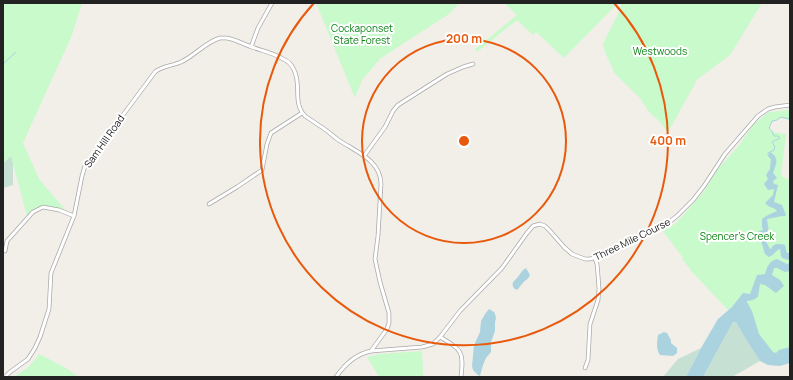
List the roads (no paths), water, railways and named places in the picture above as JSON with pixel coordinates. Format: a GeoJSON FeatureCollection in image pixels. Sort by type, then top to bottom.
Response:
{"type":"FeatureCollection","features":[{"type":"Feature","properties":{"kind":"street"},"geometry":{"type":"LineString","coordinates":[[251,47],[258,28],[272,3]]}},
{"type":"Feature","properties":{"kind":"street","name":"Sam Hill Road"},"geometry":{"type":"LineString","coordinates":[[6,377],[10,372],[28,359],[38,343],[49,309],[51,273],[74,216],[86,163],[155,72],[159,69],[182,62],[213,41],[225,38],[282,58],[290,64],[294,68],[298,82],[297,100],[302,113]]}},
{"type":"Feature","properties":{"kind":"street"},"geometry":{"type":"LineString","coordinates":[[364,156],[398,105],[447,74],[473,64]]}},
{"type":"Feature","properties":{"kind":"street","name":"Three Mile Course"},"geometry":{"type":"LineString","coordinates":[[440,337],[460,311],[502,268],[527,233],[535,225],[540,224],[550,230],[564,248],[572,254],[585,259],[595,258],[668,223],[678,216],[704,186],[725,154],[758,116],[775,106],[790,105]]}},
{"type":"Feature","properties":{"kind":"street"},"geometry":{"type":"LineString","coordinates":[[208,204],[262,170],[271,132],[302,113],[308,119],[364,156],[372,163],[381,179],[378,236],[375,259],[390,320],[387,329],[371,351]]}},
{"type":"Feature","properties":{"kind":"street"},"geometry":{"type":"LineString","coordinates":[[5,251],[7,241],[33,212],[44,207],[59,210],[74,216]]}},
{"type":"Feature","properties":{"kind":"street"},"geometry":{"type":"LineString","coordinates":[[585,368],[588,360],[590,324],[598,300],[598,275],[595,258]]}},
{"type":"Feature","properties":{"kind":"street"},"geometry":{"type":"LineString","coordinates":[[336,377],[351,360],[360,354],[371,351],[426,346],[433,344],[440,337],[458,349],[462,354],[462,377]]}},
{"type":"Feature","properties":{"kind":"water"},"geometry":{"type":"Polygon","coordinates":[[[770,152],[776,159],[773,173],[777,178],[773,181],[774,184],[778,185],[774,202],[782,205],[786,215],[767,219],[768,230],[763,236],[770,249],[776,244],[785,245],[787,253],[790,253],[790,259],[788,260],[782,258],[780,249],[769,257],[765,254],[757,235],[759,231],[763,230],[762,219],[777,211],[765,203],[773,195],[774,189],[768,190],[764,184],[768,179],[766,175],[770,169],[771,158],[768,156],[770,152]]]}},
{"type":"Feature","properties":{"kind":"water"},"geometry":{"type":"Polygon","coordinates":[[[777,259],[787,264],[790,263],[790,271],[785,272],[774,268],[772,275],[780,280],[784,286],[776,293],[765,285],[760,284],[758,297],[747,302],[752,311],[759,334],[773,352],[776,353],[779,350],[790,347],[790,363],[780,366],[768,365],[760,361],[736,322],[733,322],[703,377],[686,377],[718,319],[732,307],[743,293],[750,294],[757,275],[765,274],[770,263],[777,259]]]}},
{"type":"Feature","properties":{"kind":"water"},"geometry":{"type":"Polygon","coordinates":[[[526,268],[530,275],[517,290],[513,287],[513,282],[526,268]]]}},
{"type":"Feature","properties":{"kind":"water"},"geometry":{"type":"Polygon","coordinates":[[[489,309],[495,314],[495,331],[491,342],[491,352],[486,358],[480,376],[473,370],[472,366],[474,345],[480,332],[481,321],[489,309]]]}},
{"type":"Feature","properties":{"kind":"water"},"geometry":{"type":"Polygon","coordinates":[[[664,332],[667,333],[671,343],[677,348],[677,353],[673,356],[660,355],[658,351],[658,335],[664,332]]]}},
{"type":"Feature","properties":{"kind":"waterway"},"geometry":{"type":"LineString","coordinates":[[3,64],[16,52]]}},
{"type":"Feature","properties":{"kind":"waterway"},"geometry":{"type":"LineString","coordinates":[[771,158],[768,153],[774,150],[775,147],[772,142],[780,138],[778,136],[774,136],[769,128],[772,121],[781,117],[790,119]]}},
{"type":"Feature","properties":{"kind":"park label","name":"Cockaponset State Forest"},"geometry":{"type":"Point","coordinates":[362,34]}},
{"type":"Feature","properties":{"kind":"park label","name":"Westwoods"},"geometry":{"type":"Point","coordinates":[660,51]}},
{"type":"Feature","properties":{"kind":"park label","name":"Spencer's Creek"},"geometry":{"type":"Point","coordinates":[737,236]}}]}
